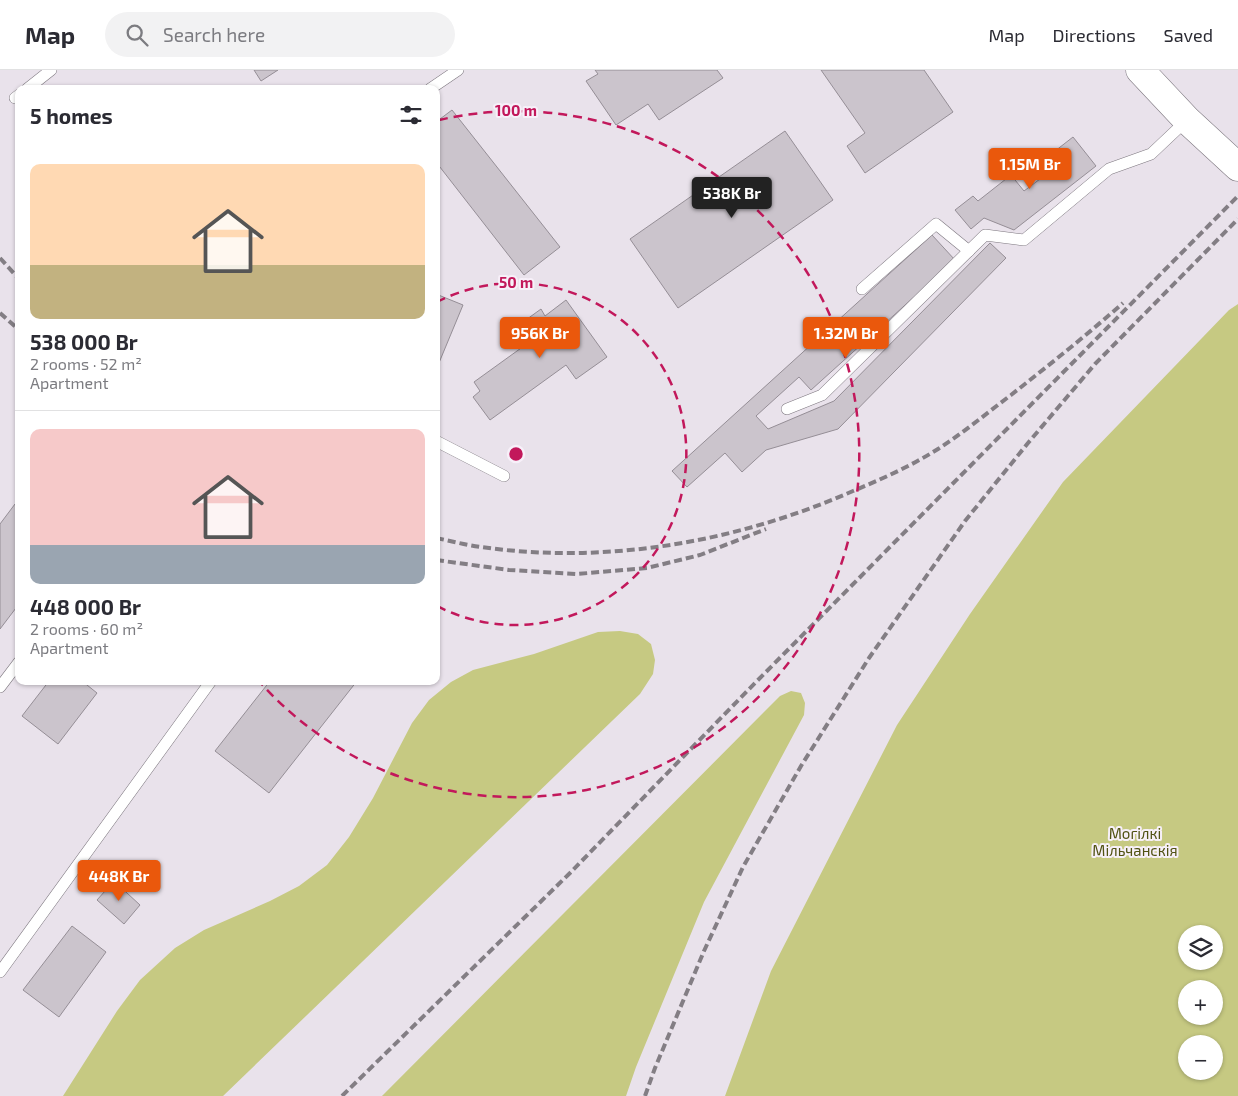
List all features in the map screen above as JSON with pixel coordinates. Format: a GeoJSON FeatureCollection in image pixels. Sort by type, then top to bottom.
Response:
{"type":"FeatureCollection","features":[{"type":"Feature","properties":{"kind":"street"},"geometry":{"type":"LineString","coordinates":[[1140,70],[1187,120],[1238,168]]}},
{"type":"Feature","properties":{"kind":"lane"},"geometry":{"type":"LineString","coordinates":[[32,85],[51,70]]}},
{"type":"Feature","properties":{"kind":"lane"},"geometry":{"type":"LineString","coordinates":[[436,85],[458,70]]}},
{"type":"Feature","properties":{"kind":"lane"},"geometry":{"type":"LineString","coordinates":[[787,409],[822,395],[985,235],[1024,240],[1109,169],[1151,154],[1187,120]]}},
{"type":"Feature","properties":{"kind":"lane"},"geometry":{"type":"LineString","coordinates":[[862,289],[936,224],[969,251]]}},
{"type":"Feature","properties":{"kind":"lane"},"geometry":{"type":"LineString","coordinates":[[440,443],[504,476]]}},
{"type":"Feature","properties":{"kind":"lane"},"geometry":{"type":"LineString","coordinates":[[0,687],[15,667]]}},
{"type":"Feature","properties":{"kind":"lane"},"geometry":{"type":"LineString","coordinates":[[0,972],[208,685]]}},
{"type":"Feature","properties":{"kind":"green space","name":"Могілкі Мільчанскія"},"geometry":{"type":"Polygon","coordinates":[[[1238,304],[1238,1096],[725,1096],[771,971],[897,725],[970,614],[1063,482],[1229,310],[1238,304]]]}},
{"type":"Feature","properties":{"kind":"green space"},"geometry":{"type":"Polygon","coordinates":[[[620,631],[638,634],[651,644],[655,660],[653,674],[640,694],[223,1096],[63,1096],[117,1011],[140,980],[175,948],[204,930],[299,886],[327,865],[349,837],[373,798],[412,723],[429,700],[451,682],[473,670],[534,654],[598,632],[620,631]]]}},
{"type":"Feature","properties":{"kind":"green space"},"geometry":{"type":"Polygon","coordinates":[[[791,691],[801,693],[805,703],[804,715],[704,902],[636,1067],[626,1096],[382,1096],[780,696],[791,691]]]}},
{"type":"Feature","properties":{"kind":"building"},"geometry":{"type":"Polygon","coordinates":[[[254,70],[278,70],[261,81],[254,70]]]}},
{"type":"Feature","properties":{"kind":"building"},"geometry":{"type":"Polygon","coordinates":[[[595,70],[717,70],[723,78],[659,120],[648,104],[616,125],[586,81],[598,74],[595,70]]]}},
{"type":"Feature","properties":{"kind":"building"},"geometry":{"type":"Polygon","coordinates":[[[821,70],[924,70],[953,112],[865,173],[847,146],[865,133],[821,70]]]}},
{"type":"Feature","properties":{"kind":"building"},"geometry":{"type":"Polygon","coordinates":[[[452,110],[560,247],[524,275],[440,167],[440,119],[452,110]]]}},
{"type":"Feature","properties":{"kind":"building"},"geometry":{"type":"Polygon","coordinates":[[[785,131],[833,200],[678,308],[630,239],[785,131]]]}},
{"type":"Feature","properties":{"kind":"building"},"geometry":{"type":"Polygon","coordinates":[[[1073,137],[1096,166],[1014,230],[984,218],[971,229],[955,210],[973,196],[978,201],[1011,175],[1024,191],[1040,179],[1032,169],[1073,137]]]}},
{"type":"Feature","properties":{"kind":"building"},"geometry":{"type":"Polygon","coordinates":[[[932,235],[955,260],[811,390],[799,377],[756,416],[768,429],[834,401],[990,243],[1006,258],[838,429],[766,450],[742,472],[725,453],[687,487],[672,471],[932,235]]]}},
{"type":"Feature","properties":{"kind":"building"},"geometry":{"type":"Polygon","coordinates":[[[440,296],[463,305],[440,360],[440,296]]]}},
{"type":"Feature","properties":{"kind":"building"},"geometry":{"type":"Polygon","coordinates":[[[566,300],[607,357],[576,379],[566,365],[490,420],[473,397],[480,391],[474,382],[535,338],[523,322],[541,309],[545,316],[566,300]]]}},
{"type":"Feature","properties":{"kind":"building"},"geometry":{"type":"Polygon","coordinates":[[[15,504],[15,609],[0,629],[0,524],[15,504]]]}},
{"type":"Feature","properties":{"kind":"building"},"geometry":{"type":"Polygon","coordinates":[[[46,685],[87,685],[97,693],[58,744],[22,716],[46,685]]]}},
{"type":"Feature","properties":{"kind":"building"},"geometry":{"type":"Polygon","coordinates":[[[267,685],[354,685],[269,793],[215,751],[267,685]]]}},
{"type":"Feature","properties":{"kind":"building"},"geometry":{"type":"Polygon","coordinates":[[[114,881],[140,905],[124,924],[97,900],[114,881]]]}},
{"type":"Feature","properties":{"kind":"building"},"geometry":{"type":"Polygon","coordinates":[[[72,926],[106,952],[59,1017],[23,990],[72,926]]]}},
{"type":"Feature","properties":{"kind":"railway"},"geometry":{"type":"LineString","coordinates":[[342,1096],[570,873],[755,683],[1238,196]]}},
{"type":"Feature","properties":{"kind":"railway"},"geometry":{"type":"LineString","coordinates":[[645,1096],[704,951],[743,867],[801,766],[869,658],[965,521],[1028,443],[1095,364],[1238,219]]}},
{"type":"Feature","properties":{"kind":"railway"},"geometry":{"type":"LineString","coordinates":[[0,258],[15,275]]}},
{"type":"Feature","properties":{"kind":"railway"},"geometry":{"type":"LineString","coordinates":[[440,539],[475,546],[528,552],[576,553],[623,551],[671,545],[718,536],[764,524],[809,509],[886,477],[938,449],[1011,395],[1123,303]]}},
{"type":"Feature","properties":{"kind":"railway"},"geometry":{"type":"LineString","coordinates":[[0,313],[15,326]]}},
{"type":"Feature","properties":{"kind":"railway"},"geometry":{"type":"LineString","coordinates":[[440,561],[509,570],[577,574],[647,568],[700,555],[766,529]]}}]}
